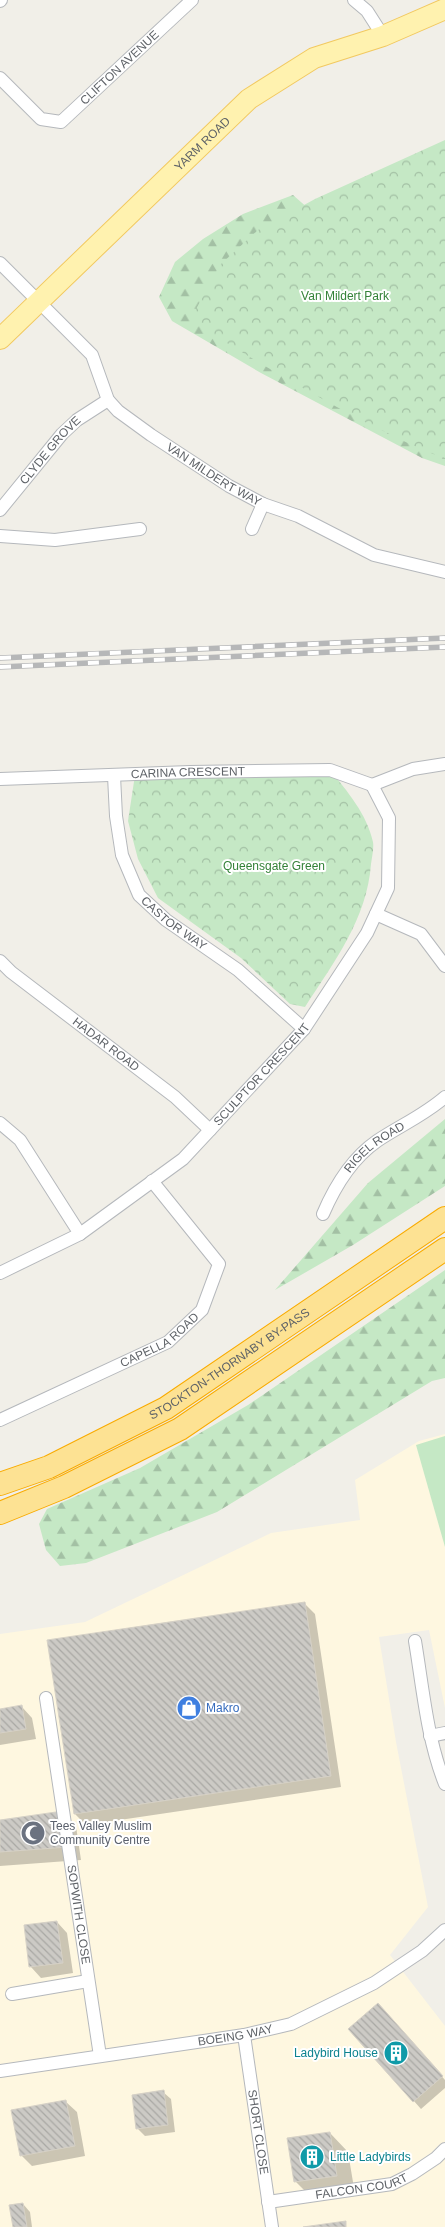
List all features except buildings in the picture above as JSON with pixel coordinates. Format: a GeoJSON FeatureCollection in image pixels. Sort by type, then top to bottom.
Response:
{"type":"FeatureCollection","features":[{"type":"Feature","properties":{"kind":"highway","name":"STOCKTON-THORNABY BY-PASS"},"geometry":{"type":"LineString","coordinates":[[0,1484],[49,1467],[166,1408],[445,1218]]}},
{"type":"Feature","properties":{"kind":"highway","name":"STOCKTON-THORNABY BY-PASS"},"geometry":{"type":"LineString","coordinates":[[0,1513],[64,1487],[180,1429],[445,1249]]}},
{"type":"Feature","properties":{"kind":"main road","name":"YARM ROAD"},"geometry":{"type":"LineString","coordinates":[[0,339],[249,99],[314,58],[383,36],[445,10]]}},
{"type":"Feature","properties":{"kind":"street","name":"CLIFTON AVENUE"},"geometry":{"type":"LineString","coordinates":[[0,78],[41,119],[61,122],[192,0]]}},
{"type":"Feature","properties":{"kind":"street"},"geometry":{"type":"LineString","coordinates":[[354,0],[367,11],[383,36]]}},
{"type":"Feature","properties":{"kind":"street","name":"VAN MILDERT WAY"},"geometry":{"type":"LineString","coordinates":[[0,262],[92,355],[108,400],[118,411],[151,435],[229,486],[264,504],[298,516],[374,555],[445,572]]}},
{"type":"Feature","properties":{"kind":"street","name":"CLYDE GROVE"},"geometry":{"type":"LineString","coordinates":[[0,510],[62,434],[78,420],[108,400]]}},
{"type":"Feature","properties":{"kind":"street"},"geometry":{"type":"LineString","coordinates":[[252,528],[264,504]]}},
{"type":"Feature","properties":{"kind":"street"},"geometry":{"type":"LineString","coordinates":[[0,536],[55,540],[140,529]]}},
{"type":"Feature","properties":{"kind":"street"},"geometry":{"type":"LineString","coordinates":[[372,785],[413,769],[445,764]]}},
{"type":"Feature","properties":{"kind":"street","name":"CARINA CRESCENT"},"geometry":{"type":"LineString","coordinates":[[0,779],[190,772],[330,770],[372,785]]}},
{"type":"Feature","properties":{"kind":"street","name":"CASTOR WAY"},"geometry":{"type":"LineString","coordinates":[[114,776],[116,816],[122,855],[139,895],[166,920],[238,970],[304,1029]]}},
{"type":"Feature","properties":{"kind":"street","name":"SCULPTOR CRESCENT"},"geometry":{"type":"LineString","coordinates":[[0,1273],[80,1234],[182,1159],[304,1029],[367,933],[388,888],[389,818],[372,785]]}},
{"type":"Feature","properties":{"kind":"street"},"geometry":{"type":"LineString","coordinates":[[376,914],[421,934],[445,966]]}},
{"type":"Feature","properties":{"kind":"street","name":"HADAR ROAD"},"geometry":{"type":"LineString","coordinates":[[0,961],[11,972],[175,1097],[210,1130]]}},
{"type":"Feature","properties":{"kind":"street","name":"RIGEL ROAD"},"geometry":{"type":"LineString","coordinates":[[323,1214],[342,1174],[376,1142],[428,1112],[445,1097]]}},
{"type":"Feature","properties":{"kind":"street"},"geometry":{"type":"LineString","coordinates":[[0,1123],[20,1140],[80,1234]]}},
{"type":"Feature","properties":{"kind":"street","name":"CAPELLA ROAD"},"geometry":{"type":"LineString","coordinates":[[0,1420],[168,1342],[202,1310],[219,1264],[152,1182]]}},
{"type":"Feature","properties":{"kind":"street"},"geometry":{"type":"LineString","coordinates":[[415,1641],[430,1736],[436,1762],[445,1784]]}},
{"type":"Feature","properties":{"kind":"street","name":"SOPWITH CLOSE"},"geometry":{"type":"LineString","coordinates":[[46,1698],[100,2056]]}},
{"type":"Feature","properties":{"kind":"street"},"geometry":{"type":"LineString","coordinates":[[430,1736],[445,1732]]}},
{"type":"Feature","properties":{"kind":"street","name":"BOEING WAY"},"geometry":{"type":"LineString","coordinates":[[0,2071],[244,2035],[291,2024],[374,1983],[422,1950],[445,1930]]}},
{"type":"Feature","properties":{"kind":"street","name":"SOPWITH CLOSE"},"geometry":{"type":"LineString","coordinates":[[12,1994],[88,1981]]}},
{"type":"Feature","properties":{"kind":"street","name":"SHORT CLOSE"},"geometry":{"type":"LineString","coordinates":[[244,2035],[272,2227]]}},
{"type":"Feature","properties":{"kind":"street","name":"FALCON COURT"},"geometry":{"type":"LineString","coordinates":[[268,2202],[392,2184],[412,2174],[436,2158],[445,2149]]}},
{"type":"Feature","properties":{"kind":"shaded area"},"geometry":{"type":"Polygon","coordinates":[[[445,1434],[445,1708],[429,1630],[379,1637],[396,1742],[428,1907],[390,1955],[445,2026],[445,2227],[0,2227],[0,1634],[85,1622],[271,1533],[360,1520],[355,1480],[419,1441],[445,1434]]]}},
{"type":"Feature","properties":{"kind":"green space","name":"Van Mildert Park"},"geometry":{"type":"Polygon","coordinates":[[[445,140],[445,458],[405,442],[365,422],[276,373],[190,320],[220,265],[258,230],[315,199],[445,140]]]}},
{"type":"Feature","properties":{"kind":"green space"},"geometry":{"type":"Polygon","coordinates":[[[293,195],[310,210],[445,444],[445,466],[422,458],[261,373],[172,321],[159,297],[175,262],[203,239],[243,214],[293,195]]]}},
{"type":"Feature","properties":{"kind":"green space","name":"Queensgate Green"},"geometry":{"type":"Polygon","coordinates":[[[330,770],[361,812],[370,832],[373,850],[368,884],[356,922],[338,956],[305,1007],[290,1004],[241,958],[158,898],[138,859],[128,821],[135,775],[330,770]]]}},
{"type":"Feature","properties":{"kind":"green space"},"geometry":{"type":"Polygon","coordinates":[[[445,1119],[445,1186],[353,1245],[275,1290],[368,1183],[445,1119]]]}},
{"type":"Feature","properties":{"kind":"green space"},"geometry":{"type":"Polygon","coordinates":[[[445,1270],[445,1378],[432,1381],[217,1512],[86,1563],[60,1566],[46,1550],[39,1524],[47,1509],[140,1468],[248,1405],[445,1270]]]}},
{"type":"Feature","properties":{"kind":"green space"},"geometry":{"type":"Polygon","coordinates":[[[445,1436],[445,1547],[416,1445],[445,1436]]]}},
{"type":"Feature","properties":{"kind":"railway"},"geometry":{"type":"LineString","coordinates":[[0,658],[445,638]]}},
{"type":"Feature","properties":{"kind":"railway"},"geometry":{"type":"LineString","coordinates":[[0,667],[445,647]]}},
{"type":"Feature","properties":{"kind":"place","name":"Makro"},"geometry":{"type":"Point","coordinates":[189,1708]}},
{"type":"Feature","properties":{"kind":"place","name":"Tees Valley Muslim Community Centre"},"geometry":{"type":"Point","coordinates":[33,1833]}},
{"type":"Feature","properties":{"kind":"place","name":"Ladybird House"},"geometry":{"type":"Point","coordinates":[396,2053]}},
{"type":"Feature","properties":{"kind":"place","name":"Little Ladybirds"},"geometry":{"type":"Point","coordinates":[312,2157]}}]}
